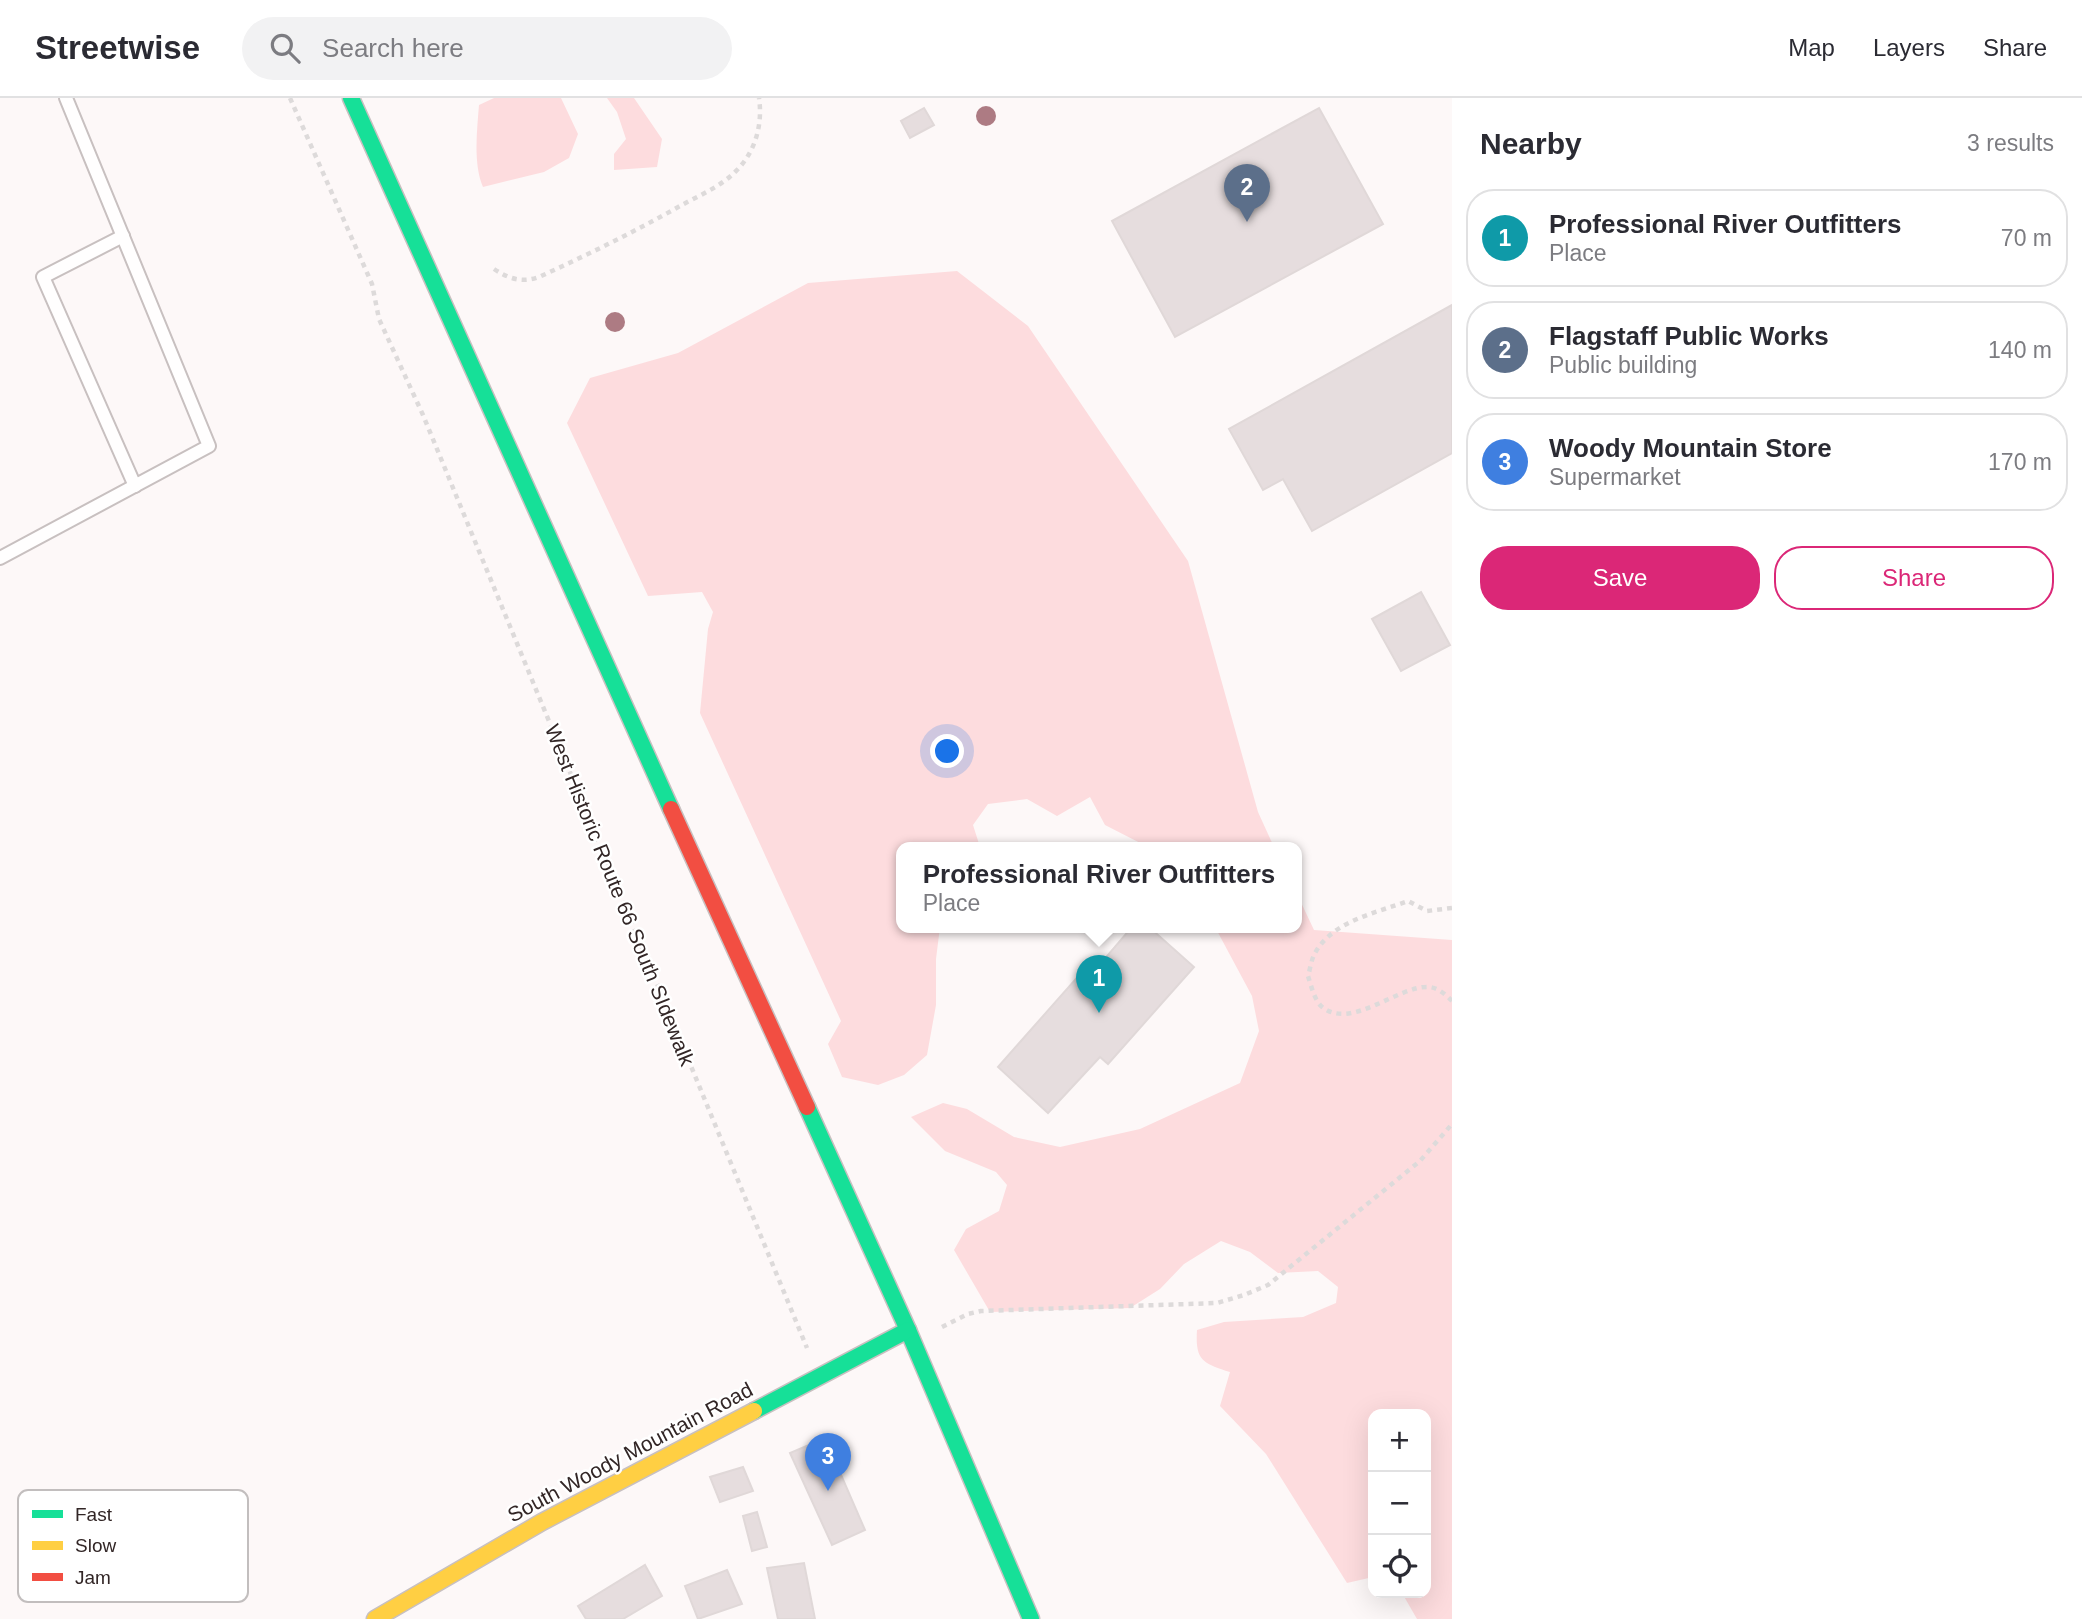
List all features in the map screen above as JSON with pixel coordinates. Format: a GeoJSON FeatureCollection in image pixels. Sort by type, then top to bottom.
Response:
{"type":"FeatureCollection","features":[{"type":"Feature","properties":{"kind":"main road"},"geometry":{"type":"LineString","coordinates":[[351,98],[910,1335],[1031,1619]]}},
{"type":"Feature","properties":{"kind":"main road","name":"South Woody Mountain Road"},"geometry":{"type":"LineString","coordinates":[[375,1619],[542,1522],[818,1375],[910,1335]]}},
{"type":"Feature","properties":{"kind":"lane"},"geometry":{"type":"LineString","coordinates":[[0,558],[209,446],[66,98]]}},
{"type":"Feature","properties":{"kind":"lane"},"geometry":{"type":"LineString","coordinates":[[123,236],[43,277],[135,486]]}},
{"type":"Feature","properties":{"kind":"path","name":"West Historic Route 66 South SIdewalk"},"geometry":{"type":"LineString","coordinates":[[290,98],[372,284],[379,319],[423,415],[818,1375]]}},
{"type":"Feature","properties":{"kind":"path"},"geometry":{"type":"LineString","coordinates":[[494,269],[512,279],[530,280],[539,277],[636,231],[720,184],[747,158],[761,119],[759,98]]}},
{"type":"Feature","properties":{"kind":"path"},"geometry":{"type":"LineString","coordinates":[[1452,908],[1427,911],[1408,901],[1349,922],[1328,937],[1314,954],[1308,976],[1320,1005],[1336,1014],[1359,1011],[1413,990],[1431,987],[1452,1001]]}},
{"type":"Feature","properties":{"kind":"path"},"geometry":{"type":"LineString","coordinates":[[910,1335],[981,1311],[1217,1303],[1244,1295],[1268,1285],[1420,1161],[1452,1124]]}},
{"type":"Feature","properties":{"kind":"shaded area"},"geometry":{"type":"Polygon","coordinates":[[[494,98],[561,98],[578,134],[569,158],[544,172],[483,187],[477,158],[479,105],[494,98]]]}},
{"type":"Feature","properties":{"kind":"shaded area"},"geometry":{"type":"Polygon","coordinates":[[[607,98],[634,98],[662,139],[657,167],[614,170],[614,154],[626,139],[617,112],[607,98]]]}},
{"type":"Feature","properties":{"kind":"shaded area"},"geometry":{"type":"Polygon","coordinates":[[[957,271],[1028,326],[1188,561],[1258,812],[1272,842],[1138,842],[1105,825],[1090,797],[1057,816],[1027,799],[988,804],[973,825],[978,842],[896,842],[896,933],[939,933],[936,1005],[927,1055],[904,1075],[878,1085],[842,1077],[828,1044],[841,1021],[700,713],[708,629],[713,612],[702,592],[648,596],[567,423],[590,378],[678,353],[808,283],[957,271]]]}},
{"type":"Feature","properties":{"kind":"shaded area"},"geometry":{"type":"Polygon","coordinates":[[[1302,905],[1314,930],[1452,940],[1452,1619],[1417,1619],[1405,1598],[1431,1598],[1431,1409],[1368,1409],[1368,1578],[1347,1583],[1266,1454],[1220,1406],[1230,1372],[1207,1363],[1199,1355],[1197,1330],[1224,1322],[1303,1317],[1336,1303],[1338,1287],[1318,1271],[1278,1273],[1250,1252],[1221,1241],[1184,1264],[1160,1289],[1130,1308],[990,1312],[954,1250],[966,1229],[999,1211],[1007,1185],[996,1172],[945,1151],[911,1117],[943,1103],[967,1109],[1014,1137],[1060,1147],[1140,1129],[1240,1083],[1259,1031],[1252,996],[1218,933],[1302,933],[1302,905]]]}},
{"type":"Feature","properties":{"kind":"building"},"geometry":{"type":"Polygon","coordinates":[[[924,108],[934,125],[910,138],[901,121],[924,108]]]}},
{"type":"Feature","properties":{"kind":"building"},"geometry":{"type":"Polygon","coordinates":[[[1319,108],[1383,224],[1175,337],[1112,221],[1319,108]]]}},
{"type":"Feature","properties":{"kind":"building"},"geometry":{"type":"Polygon","coordinates":[[[1452,305],[1452,453],[1312,531],[1283,479],[1263,490],[1229,429],[1452,305]]]}},
{"type":"Feature","properties":{"kind":"building"},"geometry":{"type":"Polygon","coordinates":[[[1421,592],[1450,645],[1401,671],[1372,619],[1421,592]]]}},
{"type":"Feature","properties":{"kind":"building"},"geometry":{"type":"Polygon","coordinates":[[[1127,933],[1156,933],[1194,967],[1108,1064],[1100,1057],[1048,1113],[998,1067],[1089,964],[1096,969],[1127,933]]]}},
{"type":"Feature","properties":{"kind":"building"},"geometry":{"type":"Polygon","coordinates":[[[825,1438],[865,1530],[832,1545],[790,1453],[825,1438]]]}},
{"type":"Feature","properties":{"kind":"building"},"geometry":{"type":"Polygon","coordinates":[[[743,1467],[753,1491],[720,1502],[710,1477],[743,1467]]]}},
{"type":"Feature","properties":{"kind":"building"},"geometry":{"type":"Polygon","coordinates":[[[757,1512],[767,1547],[752,1551],[743,1516],[757,1512]]]}},
{"type":"Feature","properties":{"kind":"building"},"geometry":{"type":"Polygon","coordinates":[[[804,1563],[815,1619],[778,1619],[767,1568],[804,1563]]]}},
{"type":"Feature","properties":{"kind":"building"},"geometry":{"type":"Polygon","coordinates":[[[645,1565],[662,1596],[623,1619],[586,1619],[578,1606],[645,1565]]]}},
{"type":"Feature","properties":{"kind":"building"},"geometry":{"type":"Polygon","coordinates":[[[727,1570],[742,1604],[698,1619],[685,1586],[727,1570]]]}},
{"type":"Feature","properties":{"kind":"traffic: fast"},"geometry":{"type":"LineString","coordinates":[[351,98],[671,809]]}},
{"type":"Feature","properties":{"kind":"traffic: fast"},"geometry":{"type":"LineString","coordinates":[[807,1107],[908,1330],[1031,1619]]}},
{"type":"Feature","properties":{"kind":"traffic: fast"},"geometry":{"type":"LineString","coordinates":[[754,1411],[908,1330]]}},
{"type":"Feature","properties":{"kind":"traffic: slow"},"geometry":{"type":"LineString","coordinates":[[375,1619],[542,1522],[754,1411]]}},
{"type":"Feature","properties":{"kind":"traffic: jam"},"geometry":{"type":"LineString","coordinates":[[671,809],[807,1107]]}},
{"type":"Feature","properties":{"kind":"place","name":"Flagstaff Public Works"},"geometry":{"type":"Point","coordinates":[1247,222]}},
{"type":"Feature","properties":{"kind":"place","name":"Professional River Outfitters"},"geometry":{"type":"Point","coordinates":[1099,1013]}},
{"type":"Feature","properties":{"kind":"place","name":"Woody Mountain Store"},"geometry":{"type":"Point","coordinates":[828,1491]}}]}
